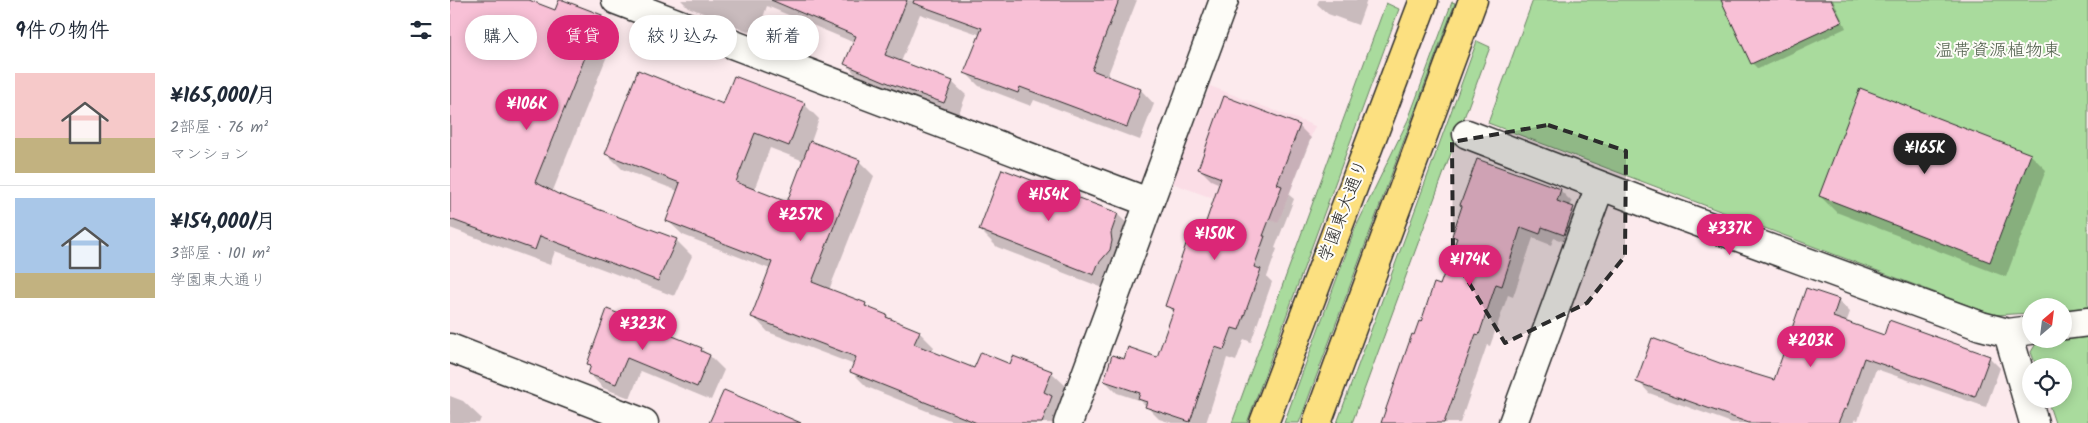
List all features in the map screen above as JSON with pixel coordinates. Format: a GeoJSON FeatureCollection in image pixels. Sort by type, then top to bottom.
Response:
{"type":"FeatureCollection","features":[{"type":"Feature","properties":{"kind":"main road","name":"学園東大通り"},"geometry":{"type":"LineString","coordinates":[[1264,423],[1424,0]]}},
{"type":"Feature","properties":{"kind":"main road"},"geometry":{"type":"LineString","coordinates":[[1317,423],[1473,0]]}},
{"type":"Feature","properties":{"kind":"street"},"geometry":{"type":"LineString","coordinates":[[616,0],[1148,202]]}},
{"type":"Feature","properties":{"kind":"street"},"geometry":{"type":"LineString","coordinates":[[1068,423],[1224,0]]}},
{"type":"Feature","properties":{"kind":"street"},"geometry":{"type":"LineString","coordinates":[[1468,134],[1600,186],[1981,326],[2020,332],[2034,423]]}},
{"type":"Feature","properties":{"kind":"street"},"geometry":{"type":"LineString","coordinates":[[1513,423],[1600,186]]}},
{"type":"Feature","properties":{"kind":"street"},"geometry":{"type":"LineString","coordinates":[[2072,324],[2088,322]]}},
{"type":"Feature","properties":{"kind":"street"},"geometry":{"type":"LineString","coordinates":[[450,348],[644,423]]}},
{"type":"Feature","properties":{"kind":"highlighted area"},"geometry":{"type":"Polygon","coordinates":[[[1548,125],[1626,151],[1625,256],[1587,303],[1505,343],[1453,256],[1452,142],[1548,125]]]}},
{"type":"Feature","properties":{"kind":"shaded area"},"geometry":{"type":"Polygon","coordinates":[[[1210,86],[1315,126],[1278,223],[1172,183],[1210,86]]]}},
{"type":"Feature","properties":{"kind":"green space","name":"温帯資源植物東"},"geometry":{"type":"Polygon","coordinates":[[[1533,0],[2088,0],[2088,308],[2072,309],[2072,298],[2022,298],[2022,313],[1994,315],[1488,123],[1533,0]]]}},
{"type":"Feature","properties":{"kind":"green space"},"geometry":{"type":"Polygon","coordinates":[[[1452,2],[1455,3],[1299,423],[1284,423],[1355,229],[1408,120],[1452,2]]]}},
{"type":"Feature","properties":{"kind":"green space"},"geometry":{"type":"Polygon","coordinates":[[[1386,3],[1399,9],[1247,423],[1232,423],[1386,3]]]}},
{"type":"Feature","properties":{"kind":"green space"},"geometry":{"type":"Polygon","coordinates":[[[1477,41],[1490,47],[1352,423],[1337,423],[1477,41]]]}},
{"type":"Feature","properties":{"kind":"green space"},"geometry":{"type":"Polygon","coordinates":[[[2088,337],[2088,423],[2055,423],[2050,408],[2072,408],[2072,358],[2033,358],[2031,352],[2033,348],[2072,348],[2072,339],[2088,337]]]}},
{"type":"Feature","properties":{"kind":"building"},"geometry":{"type":"Polygon","coordinates":[[[450,0],[529,0],[555,10],[559,0],[563,0],[602,15],[547,15],[547,60],[584,60],[535,182],[558,194],[677,239],[658,281],[540,236],[535,250],[450,219],[450,0]]]}},
{"type":"Feature","properties":{"kind":"building"},"geometry":{"type":"Polygon","coordinates":[[[771,0],[907,0],[885,55],[953,81],[944,103],[891,84],[844,64],[856,36],[819,20],[819,15],[806,15],[771,0]]]}},
{"type":"Feature","properties":{"kind":"building"},"geometry":{"type":"Polygon","coordinates":[[[914,0],[1119,0],[1092,70],[1141,89],[1127,127],[1020,87],[1018,93],[964,73],[982,28],[913,3],[914,0]]]}},
{"type":"Feature","properties":{"kind":"building"},"geometry":{"type":"Polygon","coordinates":[[[1721,0],[1831,0],[1842,22],[1751,64],[1721,0]]]}},
{"type":"Feature","properties":{"kind":"building"},"geometry":{"type":"Polygon","coordinates":[[[638,70],[723,104],[734,76],[805,103],[789,146],[755,133],[736,182],[787,202],[810,141],[860,160],[812,282],[866,303],[865,306],[887,315],[886,317],[920,331],[914,344],[974,368],[981,352],[1010,364],[1013,356],[1052,371],[1044,392],[1052,396],[1042,423],[977,423],[850,372],[856,357],[751,317],[772,262],[666,221],[680,183],[605,154],[638,70]]]}},
{"type":"Feature","properties":{"kind":"building"},"geometry":{"type":"Polygon","coordinates":[[[1860,88],[2031,154],[1990,262],[1819,196],[1860,88]]]}},
{"type":"Feature","properties":{"kind":"building"},"geometry":{"type":"Polygon","coordinates":[[[1224,96],[1300,125],[1277,184],[1282,186],[1263,236],[1265,236],[1254,267],[1261,269],[1239,330],[1232,328],[1224,350],[1215,347],[1190,422],[1145,407],[1147,402],[1138,399],[1140,393],[1104,381],[1112,355],[1124,359],[1128,347],[1157,357],[1174,309],[1165,306],[1186,244],[1197,248],[1221,178],[1198,169],[1224,96]]]}},
{"type":"Feature","properties":{"kind":"building"},"geometry":{"type":"Polygon","coordinates":[[[1477,159],[1561,189],[1557,201],[1574,207],[1564,235],[1542,227],[1540,234],[1521,227],[1502,286],[1496,284],[1479,335],[1476,334],[1444,423],[1381,423],[1412,334],[1414,335],[1419,321],[1421,322],[1434,283],[1440,285],[1457,238],[1452,236],[1462,206],[1460,205],[1477,159]]]}},
{"type":"Feature","properties":{"kind":"building"},"geometry":{"type":"Polygon","coordinates":[[[1002,169],[1118,213],[1111,233],[1110,250],[1098,264],[1094,275],[979,230],[1002,169]]]}},
{"type":"Feature","properties":{"kind":"building"},"geometry":{"type":"Polygon","coordinates":[[[1806,288],[1839,299],[1833,317],[1884,335],[1889,320],[1990,356],[1975,397],[1864,358],[1846,410],[1844,409],[1838,423],[1749,423],[1636,382],[1652,338],[1725,365],[1774,380],[1806,288]]]}},
{"type":"Feature","properties":{"kind":"building"},"geometry":{"type":"Polygon","coordinates":[[[607,309],[702,348],[701,351],[710,355],[697,387],[627,358],[616,384],[588,374],[591,365],[587,364],[607,309]]]}},
{"type":"Feature","properties":{"kind":"building"},"geometry":{"type":"Polygon","coordinates":[[[724,390],[801,423],[709,423],[724,390]]]}}]}
